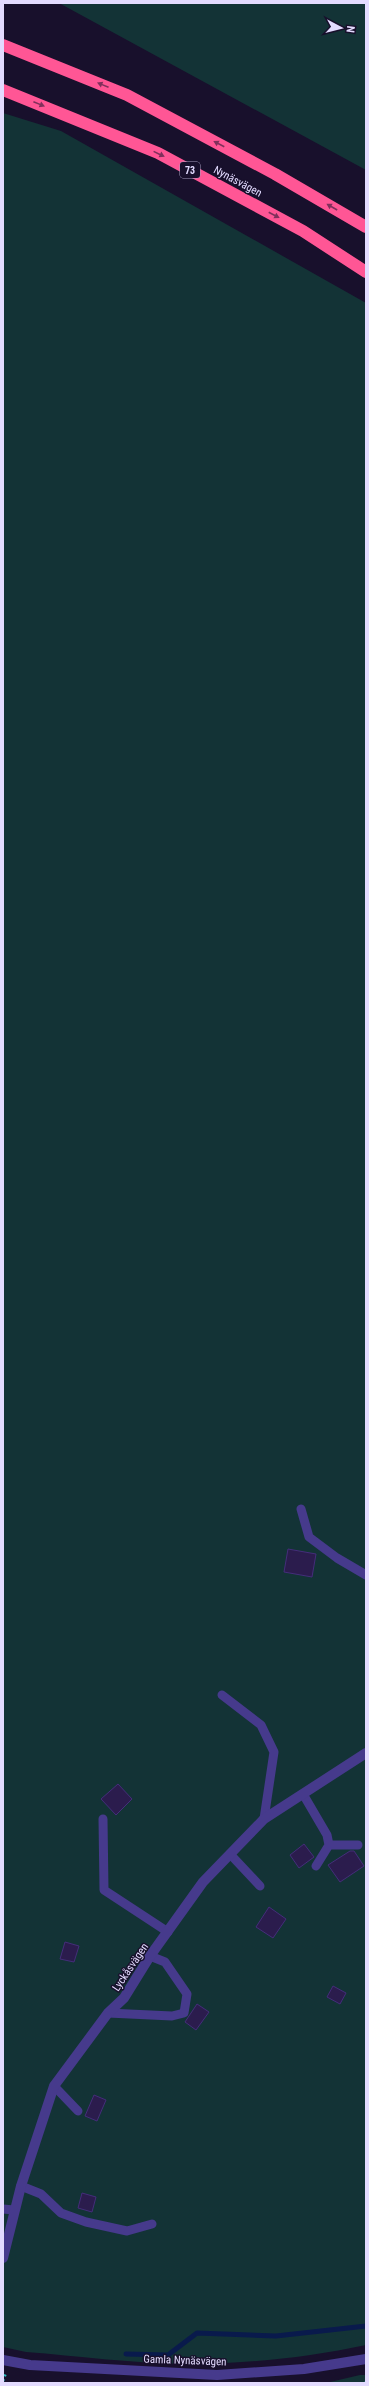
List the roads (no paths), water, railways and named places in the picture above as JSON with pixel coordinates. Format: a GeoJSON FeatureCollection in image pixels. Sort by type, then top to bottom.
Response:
{"type":"FeatureCollection","features":[{"type":"Feature","properties":{"kind":"highway"},"geometry":{"type":"LineString","coordinates":[[3,46],[127,95],[275,174],[366,227]]}},
{"type":"Feature","properties":{"kind":"highway","name":"Nynäsvägen"},"geometry":{"type":"LineString","coordinates":[[3,90],[158,153],[303,230],[366,272]]}},
{"type":"Feature","properties":{"kind":"street","name":"Lyckåsvägen"},"geometry":{"type":"LineString","coordinates":[[3,2258],[20,2186],[54,2086],[108,2013],[124,1998],[150,1956],[203,1882],[264,1819],[366,1754]]}},
{"type":"Feature","properties":{"kind":"street","name":"Gamla Nynäsvägen"},"geometry":{"type":"LineString","coordinates":[[3,2360],[30,2365],[217,2375],[304,2369],[366,2359]]}},
{"type":"Feature","properties":{"kind":"lane"},"geometry":{"type":"LineString","coordinates":[[301,1509],[310,1538],[337,1558],[366,1575]]}},
{"type":"Feature","properties":{"kind":"lane"},"geometry":{"type":"LineString","coordinates":[[222,1695],[261,1725],[274,1752],[264,1819]]}},
{"type":"Feature","properties":{"kind":"lane"},"geometry":{"type":"LineString","coordinates":[[303,1794],[327,1835],[329,1845],[316,1866]]}},
{"type":"Feature","properties":{"kind":"lane"},"geometry":{"type":"LineString","coordinates":[[103,1819],[104,1890],[168,1932]]}},
{"type":"Feature","properties":{"kind":"lane"},"geometry":{"type":"LineString","coordinates":[[329,1845],[358,1845]]}},
{"type":"Feature","properties":{"kind":"lane"},"geometry":{"type":"LineString","coordinates":[[230,1854],[260,1886]]}},
{"type":"Feature","properties":{"kind":"lane"},"geometry":{"type":"LineString","coordinates":[[108,2013],[172,2016],[184,2013],[187,1994],[165,1962],[150,1956]]}},
{"type":"Feature","properties":{"kind":"lane"},"geometry":{"type":"LineString","coordinates":[[54,2086],[78,2111]]}},
{"type":"Feature","properties":{"kind":"lane"},"geometry":{"type":"LineString","coordinates":[[20,2186],[41,2194],[61,2213],[86,2222],[127,2232],[152,2224]]}},
{"type":"Feature","properties":{"kind":"lane"},"geometry":{"type":"LineString","coordinates":[[3,2209],[14,2210]]}},
{"type":"Feature","properties":{"kind":"waterway"},"geometry":{"type":"LineString","coordinates":[[126,2354],[168,2355],[197,2333],[276,2336],[366,2326]]}}]}
